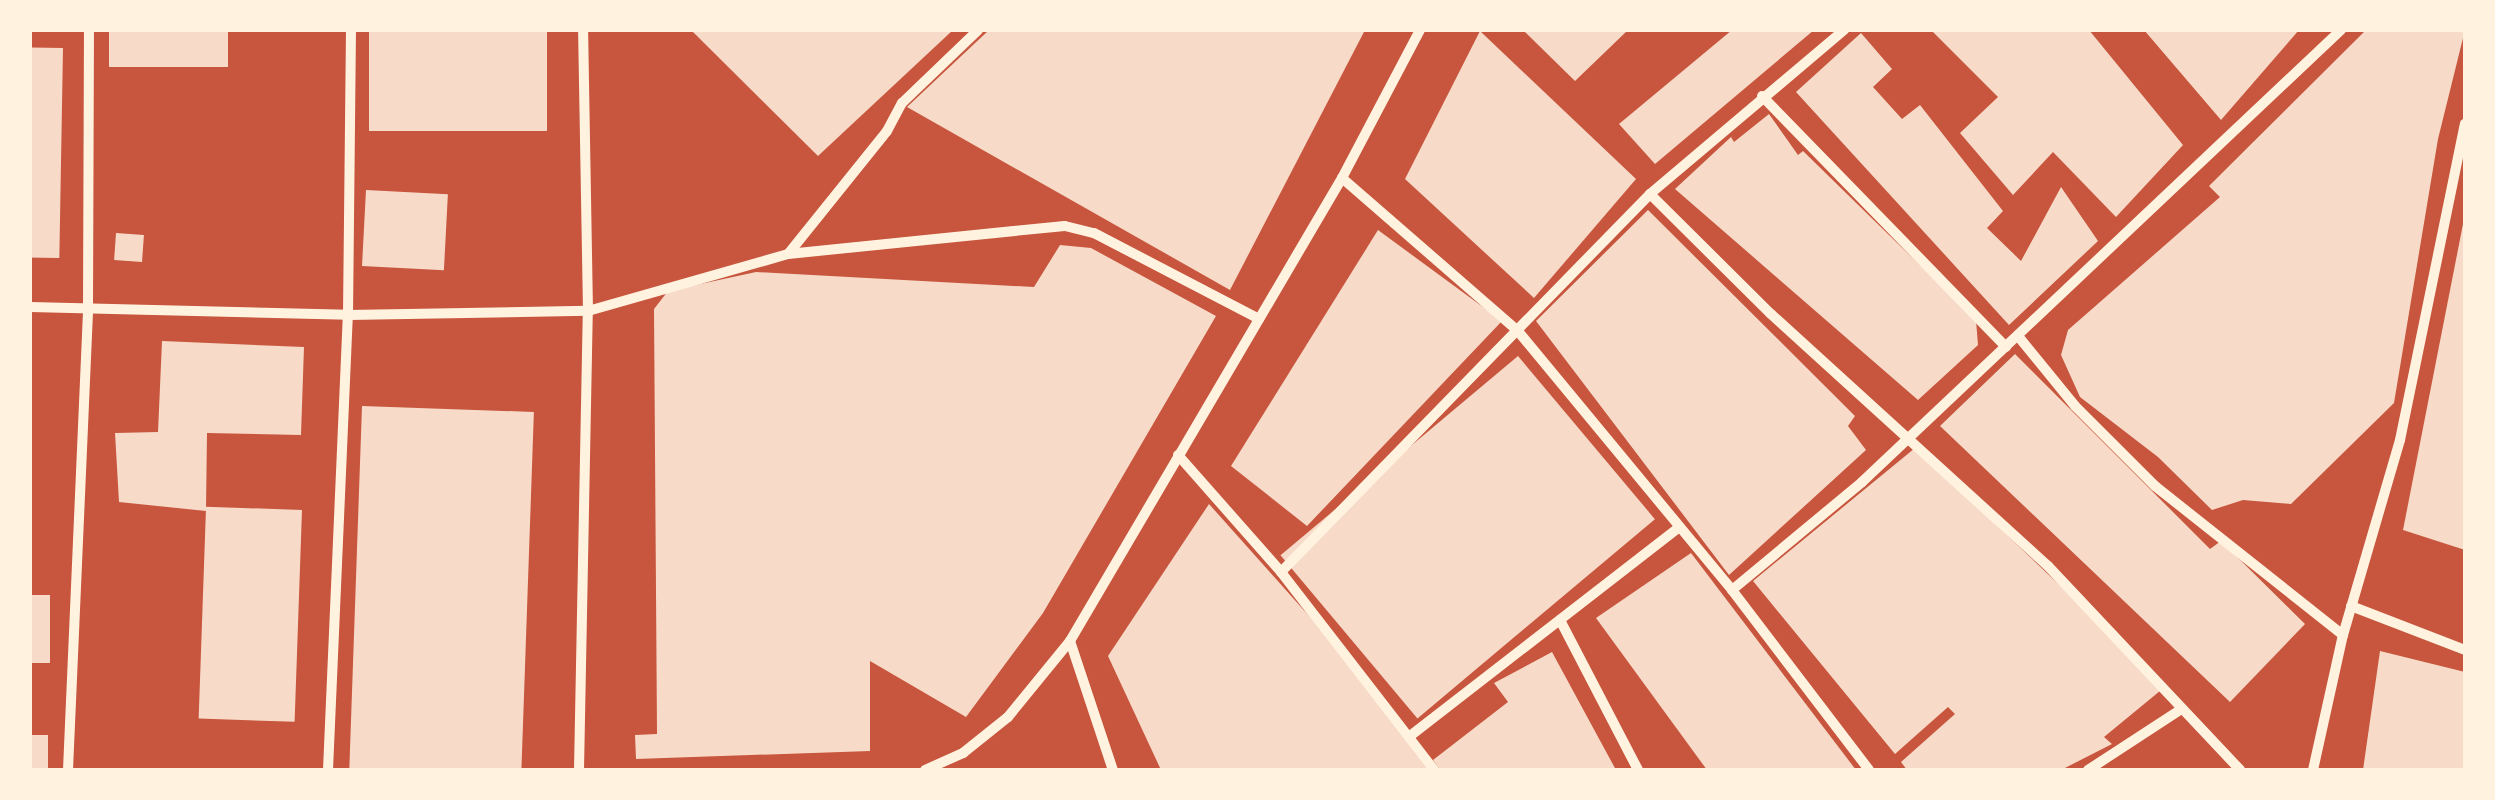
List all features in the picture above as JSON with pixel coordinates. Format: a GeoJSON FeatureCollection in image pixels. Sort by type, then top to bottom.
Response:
{"type":"FeatureCollection","features":[{"type":"Feature","properties":{"kind":"street"},"geometry":{"type":"LineString","coordinates":[[68,770],[88,308],[89,30]]}},
{"type":"Feature","properties":{"kind":"street"},"geometry":{"type":"LineString","coordinates":[[328,770],[348,315],[351,30]]}},
{"type":"Feature","properties":{"kind":"street"},"geometry":{"type":"LineString","coordinates":[[578,770],[588,311],[583,30]]}},
{"type":"Feature","properties":{"kind":"street"},"geometry":{"type":"LineString","coordinates":[[788,254],[902,103],[978,30]]}},
{"type":"Feature","properties":{"kind":"street"},"geometry":{"type":"LineString","coordinates":[[925,770],[962,754],[1008,717],[1070,642],[1342,178],[1420,30]]}},
{"type":"Feature","properties":{"kind":"street"},"geometry":{"type":"LineString","coordinates":[[1281,572],[1650,194],[1844,30]]}},
{"type":"Feature","properties":{"kind":"street"},"geometry":{"type":"LineString","coordinates":[[1732,590],[1912,436],[2341,30]]}},
{"type":"Feature","properties":{"kind":"street"},"geometry":{"type":"LineString","coordinates":[[1762,96],[2006,348]]}},
{"type":"Feature","properties":{"kind":"street"},"geometry":{"type":"LineString","coordinates":[[2313,770],[2343,635],[2400,440],[2465,124]]}},
{"type":"Feature","properties":{"kind":"street"},"geometry":{"type":"LineString","coordinates":[[1342,178],[1517,330],[1677,529],[1732,590],[1868,770]]}},
{"type":"Feature","properties":{"kind":"street"},"geometry":{"type":"LineString","coordinates":[[1650,194],[1771,314],[1912,436],[2160,678],[2180,710],[2240,770]]}},
{"type":"Feature","properties":{"kind":"street"},"geometry":{"type":"LineString","coordinates":[[30,307],[348,315],[588,311],[788,254],[1065,226],[1094,234],[1260,319]]}},
{"type":"Feature","properties":{"kind":"street"},"geometry":{"type":"LineString","coordinates":[[2018,336],[2075,406],[2155,486],[2343,635]]}},
{"type":"Feature","properties":{"kind":"street"},"geometry":{"type":"LineString","coordinates":[[1178,454],[1281,572],[1434,770]]}},
{"type":"Feature","properties":{"kind":"street"},"geometry":{"type":"LineString","coordinates":[[1410,736],[1677,529]]}},
{"type":"Feature","properties":{"kind":"street"},"geometry":{"type":"LineString","coordinates":[[2351,606],[2465,650]]}},
{"type":"Feature","properties":{"kind":"street"},"geometry":{"type":"LineString","coordinates":[[1560,620],[1638,770]]}},
{"type":"Feature","properties":{"kind":"street"},"geometry":{"type":"LineString","coordinates":[[1070,642],[1113,770]]}},
{"type":"Feature","properties":{"kind":"street"},"geometry":{"type":"LineString","coordinates":[[2088,770],[2180,710]]}},
{"type":"Feature","properties":{"kind":"building"},"geometry":{"type":"Polygon","coordinates":[[[109,30],[228,30],[228,67],[109,67],[109,30]]]}},
{"type":"Feature","properties":{"kind":"building"},"geometry":{"type":"Polygon","coordinates":[[[369,30],[547,30],[547,131],[369,131],[369,30]]]}},
{"type":"Feature","properties":{"kind":"building"},"geometry":{"type":"Polygon","coordinates":[[[691,30],[953,30],[818,156],[691,30]]]}},
{"type":"Feature","properties":{"kind":"building"},"geometry":{"type":"Polygon","coordinates":[[[989,30],[1365,30],[1230,290],[907,107],[989,30]]]}},
{"type":"Feature","properties":{"kind":"building"},"geometry":{"type":"Polygon","coordinates":[[[1523,30],[1628,30],[1575,81],[1523,30]]]}},
{"type":"Feature","properties":{"kind":"building"},"geometry":{"type":"Polygon","coordinates":[[[1732,30],[1814,30],[1655,164],[1619,124],[1732,30]]]}},
{"type":"Feature","properties":{"kind":"building"},"geometry":{"type":"Polygon","coordinates":[[[1931,30],[2089,30],[2183,145],[2116,217],[2053,152],[2013,195],[1960,133],[1998,97],[1931,30]]]}},
{"type":"Feature","properties":{"kind":"building"},"geometry":{"type":"Polygon","coordinates":[[[2144,30],[2299,30],[2221,120],[2144,30]]]}},
{"type":"Feature","properties":{"kind":"building"},"geometry":{"type":"Polygon","coordinates":[[[2366,30],[2465,30],[2438,139],[2394,403],[2291,504],[2243,500],[2212,510],[2158,457],[2080,397],[2061,355],[2068,330],[2220,197],[2209,186],[2366,30]]]}},
{"type":"Feature","properties":{"kind":"building"},"geometry":{"type":"Polygon","coordinates":[[[1480,31],[1636,179],[1534,298],[1405,179],[1480,31]]]}},
{"type":"Feature","properties":{"kind":"building"},"geometry":{"type":"Polygon","coordinates":[[[1861,33],[1892,69],[1873,87],[1902,119],[1920,105],[2003,211],[1987,228],[2021,261],[2061,187],[2098,241],[2009,325],[1796,92],[1861,33]]]}},
{"type":"Feature","properties":{"kind":"building"},"geometry":{"type":"Polygon","coordinates":[[[30,47],[63,48],[59,258],[30,257],[30,47]]]}},
{"type":"Feature","properties":{"kind":"building"},"geometry":{"type":"Polygon","coordinates":[[[1769,114],[1798,155],[1803,151],[1976,320],[1978,345],[1918,400],[1675,189],[1731,137],[1734,142],[1769,114]]]}},
{"type":"Feature","properties":{"kind":"building"},"geometry":{"type":"Polygon","coordinates":[[[366,190],[448,194],[444,270],[362,266],[366,190]]]}},
{"type":"Feature","properties":{"kind":"building"},"geometry":{"type":"Polygon","coordinates":[[[1648,210],[1855,416],[1848,426],[1866,450],[1729,575],[1536,321],[1648,210]]]}},
{"type":"Feature","properties":{"kind":"building"},"geometry":{"type":"Polygon","coordinates":[[[2465,224],[2465,550],[2403,530],[2465,224]]]}},
{"type":"Feature","properties":{"kind":"building"},"geometry":{"type":"Polygon","coordinates":[[[1378,230],[1502,321],[1307,526],[1231,466],[1378,230]]]}},
{"type":"Feature","properties":{"kind":"building"},"geometry":{"type":"Polygon","coordinates":[[[116,233],[144,235],[142,262],[114,260],[116,233]]]}},
{"type":"Feature","properties":{"kind":"building"},"geometry":{"type":"Polygon","coordinates":[[[1060,245],[1091,248],[1216,316],[1043,613],[966,717],[870,661],[870,751],[636,759],[635,735],[657,734],[654,309],[668,291],[756,272],[1034,287],[1060,245]]]}},
{"type":"Feature","properties":{"kind":"building"},"geometry":{"type":"Polygon","coordinates":[[[162,341],[304,347],[301,435],[207,433],[206,511],[119,502],[115,433],[158,432],[162,341]]]}},
{"type":"Feature","properties":{"kind":"building"},"geometry":{"type":"Polygon","coordinates":[[[2015,354],[2210,549],[2221,541],[2305,624],[2230,702],[1940,426],[2015,354]]]}},
{"type":"Feature","properties":{"kind":"building"},"geometry":{"type":"Polygon","coordinates":[[[1518,356],[1655,519],[1417,718],[1281,555],[1518,356]]]}},
{"type":"Feature","properties":{"kind":"building"},"geometry":{"type":"Polygon","coordinates":[[[362,406],[534,412],[521,770],[349,770],[362,406]]]}},
{"type":"Feature","properties":{"kind":"building"},"geometry":{"type":"Polygon","coordinates":[[[1915,448],[2166,686],[2104,737],[2112,744],[2061,770],[1907,770],[1901,762],[1955,714],[1948,707],[1895,754],[1753,581],[1915,448]]]}},
{"type":"Feature","properties":{"kind":"building"},"geometry":{"type":"Polygon","coordinates":[[[1209,504],[1309,616],[1428,770],[1161,770],[1108,656],[1209,504]]]}},
{"type":"Feature","properties":{"kind":"building"},"geometry":{"type":"Polygon","coordinates":[[[206,507],[302,510],[295,722],[199,719],[206,507]]]}},
{"type":"Feature","properties":{"kind":"building"},"geometry":{"type":"Polygon","coordinates":[[[1691,553],[1856,770],[1707,770],[1596,618],[1691,553]]]}},
{"type":"Feature","properties":{"kind":"building"},"geometry":{"type":"Polygon","coordinates":[[[30,595],[50,595],[50,663],[30,663],[30,595]]]}},
{"type":"Feature","properties":{"kind":"building"},"geometry":{"type":"Polygon","coordinates":[[[2380,651],[2465,672],[2465,770],[2363,770],[2380,651]]]}},
{"type":"Feature","properties":{"kind":"building"},"geometry":{"type":"Polygon","coordinates":[[[1552,652],[1616,770],[1440,770],[1433,760],[1508,702],[1494,683],[1552,652]]]}},
{"type":"Feature","properties":{"kind":"building"},"geometry":{"type":"Polygon","coordinates":[[[30,735],[48,735],[48,770],[30,770],[30,735]]]}}]}
